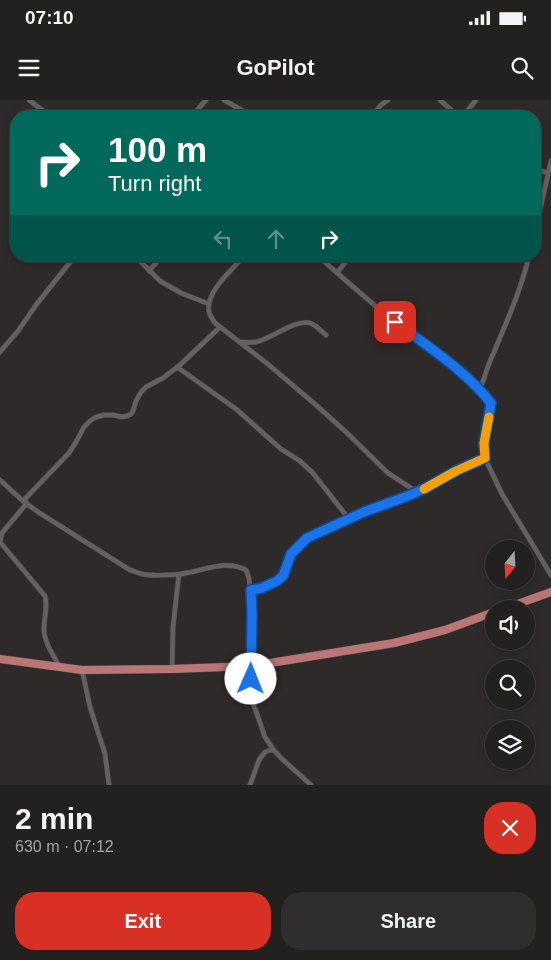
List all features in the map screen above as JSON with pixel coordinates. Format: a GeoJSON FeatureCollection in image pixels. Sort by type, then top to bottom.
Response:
{"type":"FeatureCollection","features":[{"type":"Feature","properties":{"kind":"highway"},"geometry":{"type":"LineString","coordinates":[[529,600],[551,592]]}},
{"type":"Feature","properties":{"kind":"highway"},"geometry":{"type":"LineString","coordinates":[[0,659],[82,670],[252,666],[394,643],[445,630],[485,615]]}},
{"type":"Feature","properties":{"kind":"street"},"geometry":{"type":"LineString","coordinates":[[29,100],[42,110]]}},
{"type":"Feature","properties":{"kind":"street"},"geometry":{"type":"LineString","coordinates":[[197,110],[206,100]]}},
{"type":"Feature","properties":{"kind":"street"},"geometry":{"type":"LineString","coordinates":[[224,100],[242,110]]}},
{"type":"Feature","properties":{"kind":"street"},"geometry":{"type":"LineString","coordinates":[[377,110],[388,100]]}},
{"type":"Feature","properties":{"kind":"street"},"geometry":{"type":"LineString","coordinates":[[440,100],[451,110]]}},
{"type":"Feature","properties":{"kind":"street"},"geometry":{"type":"LineString","coordinates":[[468,110],[476,100]]}},
{"type":"Feature","properties":{"kind":"street"},"geometry":{"type":"LineString","coordinates":[[541,205],[551,161]]}},
{"type":"Feature","properties":{"kind":"street"},"geometry":{"type":"LineString","coordinates":[[541,171],[548,173]]}},
{"type":"Feature","properties":{"kind":"street"},"geometry":{"type":"LineString","coordinates":[[0,352],[70,262]]}},
{"type":"Feature","properties":{"kind":"street"},"geometry":{"type":"LineString","coordinates":[[141,262],[160,281],[181,294],[209,304]]}},
{"type":"Feature","properties":{"kind":"street"},"geometry":{"type":"LineString","coordinates":[[149,271],[157,262]]}},
{"type":"Feature","properties":{"kind":"street"},"geometry":{"type":"LineString","coordinates":[[239,262],[213,293],[209,304],[209,314],[215,323],[316,405],[388,473],[416,492]]}},
{"type":"Feature","properties":{"kind":"street"},"geometry":{"type":"LineString","coordinates":[[325,262],[395,322],[462,373],[480,389],[491,403],[484,443],[485,458],[502,494],[551,574]]}},
{"type":"Feature","properties":{"kind":"street"},"geometry":{"type":"LineString","coordinates":[[337,273],[345,262]]}},
{"type":"Feature","properties":{"kind":"street"},"geometry":{"type":"LineString","coordinates":[[480,389],[515,301],[528,262]]}},
{"type":"Feature","properties":{"kind":"street"},"geometry":{"type":"LineString","coordinates":[[240,342],[256,342],[300,323],[310,323],[326,335]]}},
{"type":"Feature","properties":{"kind":"street"},"geometry":{"type":"LineString","coordinates":[[60,667],[45,638],[44,628],[47,602],[45,596],[2,546],[0,538],[2,533],[25,502],[69,453],[90,421],[104,415],[122,417],[131,414],[141,392],[146,387],[163,378],[177,367],[220,327]]}},
{"type":"Feature","properties":{"kind":"street"},"geometry":{"type":"LineString","coordinates":[[177,367],[236,409],[281,448],[300,461],[312,472],[349,519]]}},
{"type":"Feature","properties":{"kind":"street"},"geometry":{"type":"LineString","coordinates":[[251,590],[262,588],[283,576],[291,554],[307,538],[416,492],[485,458]]}},
{"type":"Feature","properties":{"kind":"street"},"geometry":{"type":"LineString","coordinates":[[0,480],[38,512],[130,570],[143,574],[179,574],[231,565],[246,570],[251,590],[253,703],[265,737],[273,749],[311,785]]}},
{"type":"Feature","properties":{"kind":"street"},"geometry":{"type":"LineString","coordinates":[[172,669],[172,627],[179,574]]}},
{"type":"Feature","properties":{"kind":"street"},"geometry":{"type":"LineString","coordinates":[[82,670],[90,707],[106,754],[109,785]]}},
{"type":"Feature","properties":{"kind":"street"},"geometry":{"type":"LineString","coordinates":[[250,785],[259,760],[265,752],[273,749]]}},
{"type":"Feature","properties":{"kind":"slow traffic"},"geometry":{"type":"LineString","coordinates":[[424,489],[456,471],[485,458],[484,443],[489,417]]}},
{"type":"Feature","properties":{"kind":"route"},"geometry":{"type":"LineString","coordinates":[[251,679],[251,590],[262,588],[283,576],[291,554],[307,538],[364,512],[426,488],[456,471],[485,458],[484,443],[491,403],[480,389],[462,373],[395,322]]}}]}
